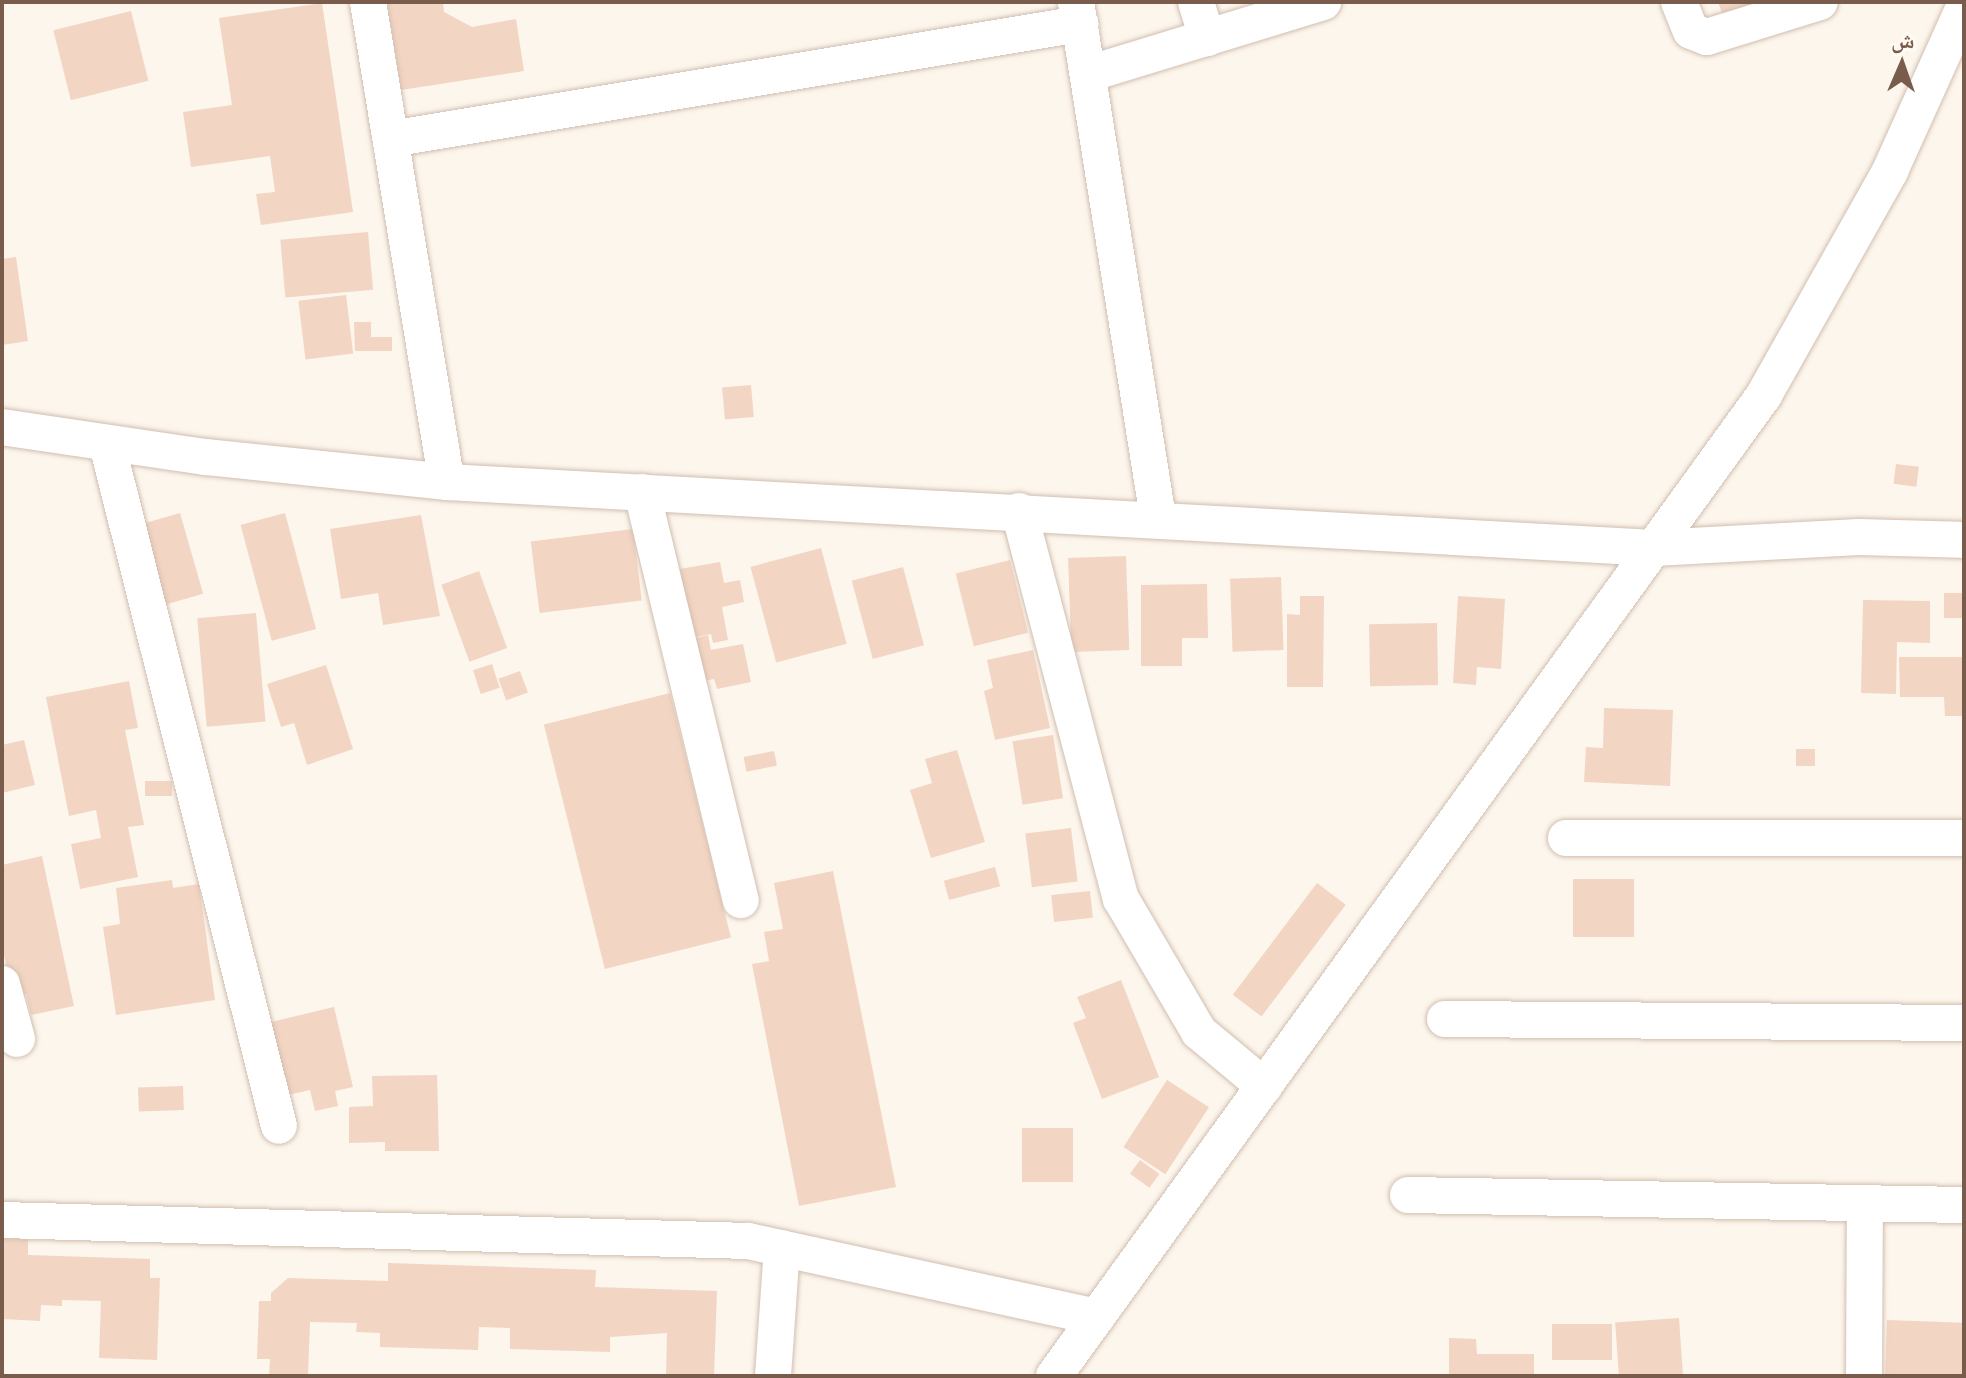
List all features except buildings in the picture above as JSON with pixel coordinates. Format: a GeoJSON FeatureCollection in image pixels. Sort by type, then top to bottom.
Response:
{"type":"FeatureCollection","features":[{"type":"Feature","properties":{"kind":"street"},"geometry":{"type":"LineString","coordinates":[[368,2],[447,482]]}},
{"type":"Feature","properties":{"kind":"street"},"geometry":{"type":"LineString","coordinates":[[1196,2],[1207,38]]}},
{"type":"Feature","properties":{"kind":"street"},"geometry":{"type":"LineString","coordinates":[[1088,74],[1323,2]]}},
{"type":"Feature","properties":{"kind":"street"},"geometry":{"type":"LineString","coordinates":[[1679,2],[1691,31],[1707,37],[1820,2]]}},
{"type":"Feature","properties":{"kind":"street"},"geometry":{"type":"LineString","coordinates":[[1054,1376],[1764,395],[1890,171],[1964,7]]}},
{"type":"Feature","properties":{"kind":"street"},"geometry":{"type":"LineString","coordinates":[[391,139],[1078,13],[1158,518]]}},
{"type":"Feature","properties":{"kind":"street"},"geometry":{"type":"LineString","coordinates":[[2,427],[107,444],[447,482],[1158,518],[1654,548],[1859,537],[1964,540]]}},
{"type":"Feature","properties":{"kind":"street"},"geometry":{"type":"LineString","coordinates":[[107,444],[279,1126]]}},
{"type":"Feature","properties":{"kind":"street"},"geometry":{"type":"LineString","coordinates":[[642,492],[741,900]]}},
{"type":"Feature","properties":{"kind":"street"},"geometry":{"type":"LineString","coordinates":[[1019,511],[1121,899],[1199,1032],[1264,1086]]}},
{"type":"Feature","properties":{"kind":"street"},"geometry":{"type":"LineString","coordinates":[[1566,838],[1964,838]]}},
{"type":"Feature","properties":{"kind":"street"},"geometry":{"type":"LineString","coordinates":[[2,984],[17,1039]]}},
{"type":"Feature","properties":{"kind":"street"},"geometry":{"type":"LineString","coordinates":[[1445,1019],[1964,1023]]}},
{"type":"Feature","properties":{"kind":"street"},"geometry":{"type":"LineString","coordinates":[[1408,1195],[1964,1205]]}},
{"type":"Feature","properties":{"kind":"street"},"geometry":{"type":"LineString","coordinates":[[1864,1376],[1865,1203]]}},
{"type":"Feature","properties":{"kind":"street"},"geometry":{"type":"LineString","coordinates":[[2,1220],[748,1241],[1097,1317]]}},
{"type":"Feature","properties":{"kind":"street"},"geometry":{"type":"LineString","coordinates":[[773,1376],[782,1248]]}}]}
